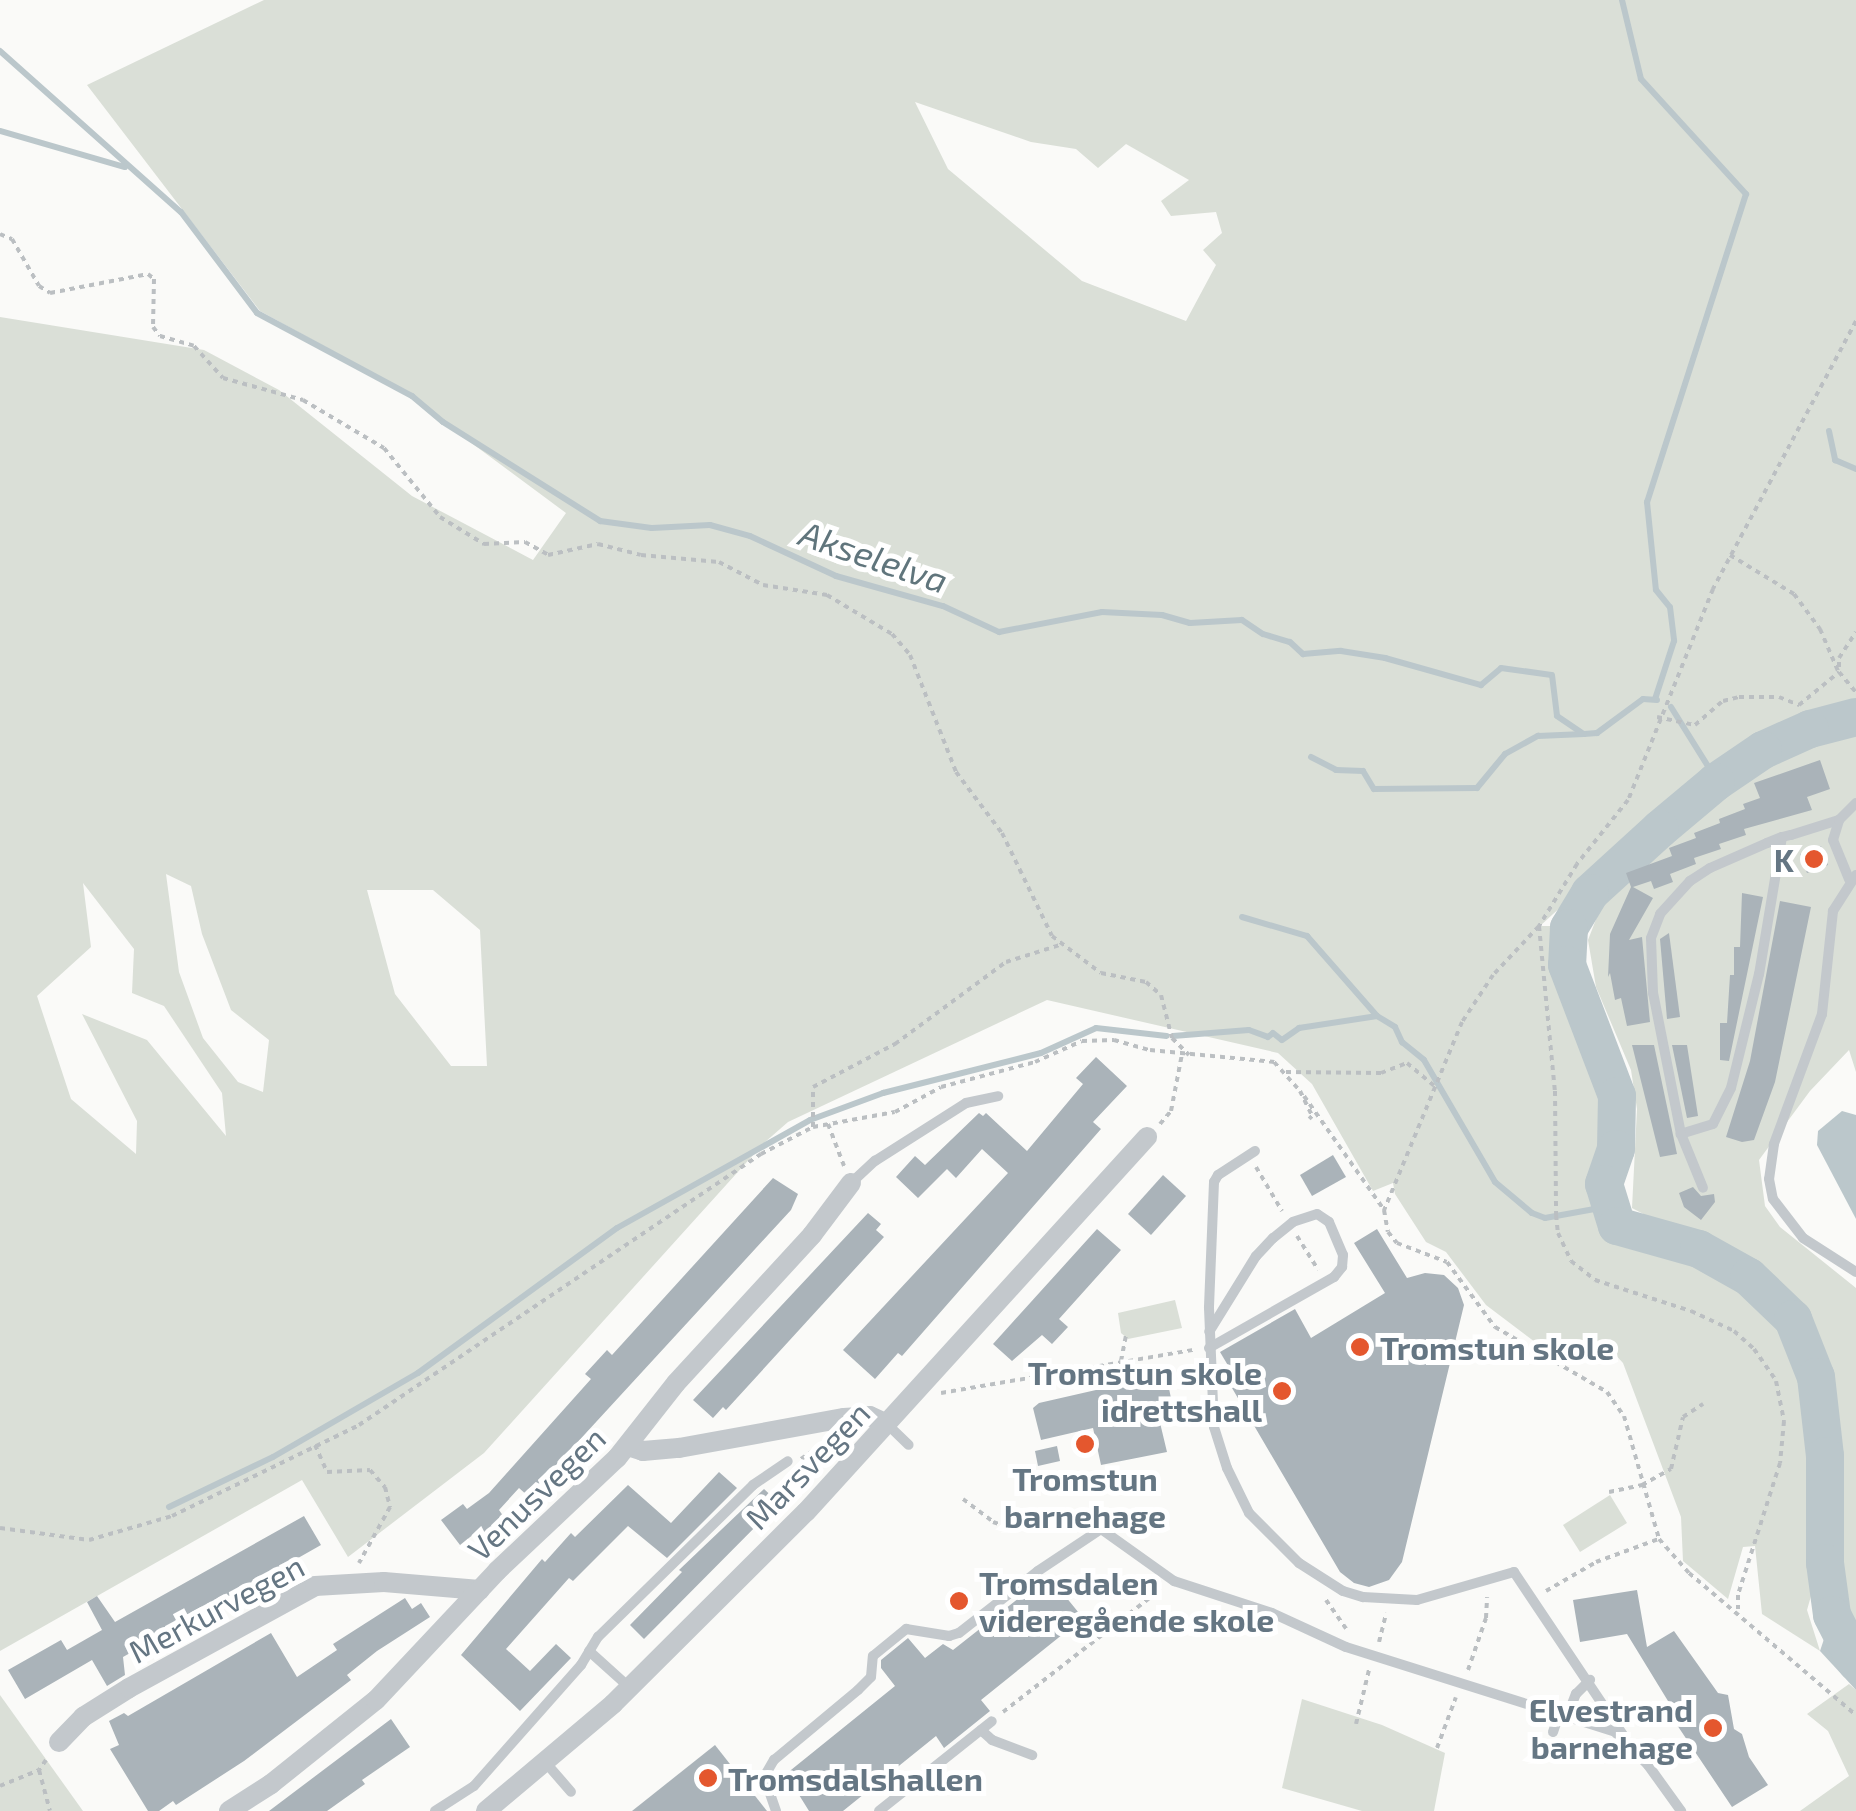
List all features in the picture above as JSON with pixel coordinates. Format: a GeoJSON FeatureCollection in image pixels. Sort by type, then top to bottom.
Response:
{"type":"FeatureCollection","features":[{"type":"Feature","properties":{"kind":"street","name":"Marsvegen"},"geometry":{"type":"LineString","coordinates":[[486,1811],[630,1688],[912,1398],[1147,1137]]}},
{"type":"Feature","properties":{"kind":"street","name":"Venusvegen"},"geometry":{"type":"LineString","coordinates":[[229,1811],[271,1784],[376,1700],[480,1590],[628,1446],[676,1383],[812,1236],[853,1181]]}},
{"type":"Feature","properties":{"kind":"street"},"geometry":{"type":"LineString","coordinates":[[628,1446],[644,1451],[679,1448],[844,1418],[870,1416],[887,1424]]}},
{"type":"Feature","properties":{"kind":"street","name":"Merkurvegen"},"geometry":{"type":"LineString","coordinates":[[59,1742],[82,1718],[270,1608],[315,1586],[349,1582],[461,1585],[480,1590]]}},
{"type":"Feature","properties":{"kind":"lane"},"geometry":{"type":"LineString","coordinates":[[1856,802],[1839,820],[1833,840],[1852,877],[1833,911],[1822,1014],[1774,1144],[1769,1178],[1773,1199],[1803,1238],[1856,1272]]}},
{"type":"Feature","properties":{"kind":"lane"},"geometry":{"type":"LineString","coordinates":[[1702,1188],[1681,1134],[1656,1016],[1652,932],[1664,908],[1690,881],[1782,838],[1839,820]]}},
{"type":"Feature","properties":{"kind":"lane"},"geometry":{"type":"LineString","coordinates":[[1681,1134],[1713,1124],[1731,1088],[1759,974],[1782,838]]}},
{"type":"Feature","properties":{"kind":"lane"},"geometry":{"type":"LineString","coordinates":[[853,1181],[966,1103],[998,1096]]}},
{"type":"Feature","properties":{"kind":"lane"},"geometry":{"type":"LineString","coordinates":[[1255,1151],[1218,1175],[1219,1216],[1209,1332],[1214,1427],[1238,1494],[1278,1546],[1343,1591],[1417,1600],[1514,1572],[1626,1738],[1681,1811]]}},
{"type":"Feature","properties":{"kind":"lane"},"geometry":{"type":"LineString","coordinates":[[1209,1332],[1256,1256],[1290,1224],[1317,1214],[1336,1230],[1342,1267],[1326,1282],[1209,1348]]}},
{"type":"Feature","properties":{"kind":"lane"},"geometry":{"type":"LineString","coordinates":[[887,1424],[909,1445]]}},
{"type":"Feature","properties":{"kind":"lane"},"geometry":{"type":"LineString","coordinates":[[435,1811],[474,1786],[598,1637],[753,1486],[788,1461]]}},
{"type":"Feature","properties":{"kind":"lane"},"geometry":{"type":"LineString","coordinates":[[776,1811],[764,1778],[774,1760],[871,1677],[872,1656],[906,1629],[949,1636],[959,1633],[1038,1570],[1101,1529],[1174,1581],[1272,1613],[1352,1649],[1462,1684],[1482,1696],[1563,1716],[1626,1738]]}},
{"type":"Feature","properties":{"kind":"lane"},"geometry":{"type":"LineString","coordinates":[[589,1651],[630,1688]]}},
{"type":"Feature","properties":{"kind":"lane"},"geometry":{"type":"LineString","coordinates":[[1554,1732],[1576,1694],[1590,1680]]}},
{"type":"Feature","properties":{"kind":"lane"},"geometry":{"type":"LineString","coordinates":[[879,1811],[992,1721]]}},
{"type":"Feature","properties":{"kind":"lane"},"geometry":{"type":"LineString","coordinates":[[981,1730],[992,1740],[1032,1755]]}},
{"type":"Feature","properties":{"kind":"lane"},"geometry":{"type":"LineString","coordinates":[[546,1763],[571,1792]]}},
{"type":"Feature","properties":{"kind":"path"},"geometry":{"type":"LineString","coordinates":[[0,234],[12,239],[39,286],[50,292],[148,274],[154,280],[154,328],[160,336],[194,346],[223,378],[303,400],[384,448],[440,517],[484,544],[525,542],[548,555],[598,544],[641,554],[719,562],[763,585],[826,595],[892,634],[910,655],[956,772],[1002,833],[1052,936],[1101,973],[1146,982],[1161,995],[1172,1038],[1189,1055]]}},
{"type":"Feature","properties":{"kind":"path"},"geometry":{"type":"LineString","coordinates":[[1384,1210],[1462,1022],[1493,976],[1539,926],[1578,864],[1628,800],[1657,717],[1730,555],[1856,321]]}},
{"type":"Feature","properties":{"kind":"path"},"geometry":{"type":"LineString","coordinates":[[1730,555],[1794,594],[1820,630],[1838,672],[1856,692]]}},
{"type":"Feature","properties":{"kind":"path"},"geometry":{"type":"LineString","coordinates":[[1657,717],[1695,726],[1723,702],[1739,696],[1779,697],[1799,705],[1838,672],[1839,658],[1856,632]]}},
{"type":"Feature","properties":{"kind":"path"},"geometry":{"type":"LineString","coordinates":[[1539,926],[1555,1091],[1556,1214],[1558,1232],[1570,1261],[1595,1280],[1715,1320],[1744,1339],[1776,1381],[1784,1421],[1780,1463],[1738,1595],[1739,1613]]}},
{"type":"Feature","properties":{"kind":"path"},"geometry":{"type":"LineString","coordinates":[[813,1127],[813,1087],[894,1044],[1006,962],[1063,944]]}},
{"type":"Feature","properties":{"kind":"path"},"geometry":{"type":"LineString","coordinates":[[0,1528],[90,1540],[172,1516],[359,1425],[482,1345],[604,1257],[761,1154],[813,1127],[895,1112],[942,1087],[995,1075],[1096,1038],[1189,1055],[1267,1060],[1286,1072],[1384,1210],[1388,1232],[1397,1242],[1446,1262],[1496,1326],[1606,1392],[1624,1416],[1658,1540],[1689,1573],[1856,1715]]}},
{"type":"Feature","properties":{"kind":"path"},"geometry":{"type":"LineString","coordinates":[[1147,1137],[1171,1111],[1182,1054]]}},
{"type":"Feature","properties":{"kind":"path"},"geometry":{"type":"LineString","coordinates":[[1286,1072],[1381,1073],[1407,1063],[1434,1086]]}},
{"type":"Feature","properties":{"kind":"path"},"geometry":{"type":"LineString","coordinates":[[1300,1092],[1312,1116],[1309,1118]]}},
{"type":"Feature","properties":{"kind":"path"},"geometry":{"type":"LineString","coordinates":[[828,1124],[838,1159],[853,1181]]}},
{"type":"Feature","properties":{"kind":"path"},"geometry":{"type":"LineString","coordinates":[[1257,1168],[1281,1209]]}},
{"type":"Feature","properties":{"kind":"path"},"geometry":{"type":"LineString","coordinates":[[1263,1195],[1270,1191]]}},
{"type":"Feature","properties":{"kind":"path"},"geometry":{"type":"LineString","coordinates":[[1290,1224],[1326,1282]]}},
{"type":"Feature","properties":{"kind":"path"},"geometry":{"type":"LineString","coordinates":[[1121,1361],[1126,1335]]}},
{"type":"Feature","properties":{"kind":"path"},"geometry":{"type":"LineString","coordinates":[[912,1398],[1209,1348]]}},
{"type":"Feature","properties":{"kind":"path"},"geometry":{"type":"LineString","coordinates":[[1609,1492],[1642,1485],[1672,1469],[1683,1418],[1702,1404]]}},
{"type":"Feature","properties":{"kind":"path"},"geometry":{"type":"LineString","coordinates":[[315,1445],[327,1472],[370,1470],[385,1487],[390,1507],[349,1582]]}},
{"type":"Feature","properties":{"kind":"path"},"geometry":{"type":"LineString","coordinates":[[963,1499],[993,1522],[1013,1529],[1101,1529]]}},
{"type":"Feature","properties":{"kind":"path"},"geometry":{"type":"LineString","coordinates":[[1534,1598],[1596,1562],[1658,1540]]}},
{"type":"Feature","properties":{"kind":"path"},"geometry":{"type":"LineString","coordinates":[[1321,1576],[1323,1595],[1352,1637],[1352,1649]]}},
{"type":"Feature","properties":{"kind":"path"},"geometry":{"type":"LineString","coordinates":[[1437,1748],[1486,1618],[1485,1580]]}},
{"type":"Feature","properties":{"kind":"path"},"geometry":{"type":"LineString","coordinates":[[992,1721],[1120,1618],[1174,1581]]}},
{"type":"Feature","properties":{"kind":"path"},"geometry":{"type":"LineString","coordinates":[[1356,1724],[1390,1598]]}},
{"type":"Feature","properties":{"kind":"path"},"geometry":{"type":"LineString","coordinates":[[0,1786],[39,1770],[59,1742]]}},
{"type":"Feature","properties":{"kind":"path"},"geometry":{"type":"LineString","coordinates":[[39,1770],[50,1811]]}},
{"type":"Feature","properties":{"kind":"shaded area"},"geometry":{"type":"Polygon","coordinates":[[[264,0],[1856,0],[1856,1072],[1849,1050],[1810,1091],[1759,1160],[1765,1206],[1780,1227],[1856,1288],[1856,1628],[1839,1608],[1826,1402],[1797,1317],[1725,1257],[1632,1208],[1637,1109],[1631,1070],[1596,987],[1588,940],[1607,891],[1701,805],[1727,785],[1826,738],[1810,714],[1721,760],[1540,926],[1567,926],[1565,966],[1614,1097],[1614,1148],[1602,1185],[1615,1229],[1696,1252],[1746,1282],[1789,1319],[1811,1377],[1822,1454],[1821,1561],[1807,1610],[1820,1651],[1762,1614],[1755,1546],[1743,1547],[1728,1599],[1683,1561],[1681,1517],[1623,1363],[1611,1350],[1539,1345],[1486,1305],[1446,1252],[1426,1242],[1395,1194],[1393,1183],[1373,1191],[1312,1084],[1278,1053],[1047,1000],[788,1122],[764,1143],[484,1453],[348,1557],[302,1480],[0,1651],[0,317],[204,350],[279,390],[412,496],[533,560],[566,513],[389,382],[260,311],[87,85],[264,0]],[[915,102],[948,169],[1082,281],[1186,321],[1216,265],[1203,250],[1222,233],[1216,212],[1171,216],[1161,201],[1189,180],[1126,144],[1098,168],[1076,149],[1031,142],[915,102]],[[166,874],[179,972],[203,1038],[238,1082],[263,1092],[269,1040],[231,1010],[202,934],[191,886],[166,874]],[[83,883],[91,947],[37,996],[71,1099],[136,1154],[137,1121],[82,1014],[147,1040],[226,1136],[222,1093],[164,1006],[132,993],[134,949],[83,883]],[[367,890],[395,994],[451,1066],[487,1066],[480,930],[433,890],[367,890]]]}},
{"type":"Feature","properties":{"kind":"shaded area"},"geometry":{"type":"Polygon","coordinates":[[[1842,1111],[1856,1115],[1856,1219],[1817,1145],[1818,1131],[1842,1111]]]}},
{"type":"Feature","properties":{"kind":"shaded area"},"geometry":{"type":"Polygon","coordinates":[[[1175,1300],[1182,1328],[1128,1339],[1121,1333],[1118,1313],[1175,1300]]]}},
{"type":"Feature","properties":{"kind":"shaded area"},"geometry":{"type":"Polygon","coordinates":[[[1610,1495],[1627,1523],[1580,1552],[1563,1525],[1610,1495]]]}},
{"type":"Feature","properties":{"kind":"shaded area"},"geometry":{"type":"Polygon","coordinates":[[[1839,1608],[1856,1628],[1856,1690],[1820,1651],[1832,1615],[1839,1608]]]}},
{"type":"Feature","properties":{"kind":"shaded area"},"geometry":{"type":"Polygon","coordinates":[[[1849,1684],[1856,1690],[1856,1811],[1800,1811],[1849,1776],[1828,1731],[1807,1714],[1849,1684]]]}},
{"type":"Feature","properties":{"kind":"shaded area"},"geometry":{"type":"Polygon","coordinates":[[[0,1695],[83,1811],[0,1811],[0,1695]]]}},
{"type":"Feature","properties":{"kind":"shaded area"},"geometry":{"type":"Polygon","coordinates":[[[1302,1699],[1382,1725],[1445,1753],[1434,1811],[1362,1811],[1282,1788],[1302,1699]]]}},
{"type":"Feature","properties":{"kind":"building"},"geometry":{"type":"Polygon","coordinates":[[[1820,760],[1830,789],[1807,797],[1812,810],[1744,829],[1746,835],[1719,844],[1721,849],[1694,858],[1696,864],[1670,874],[1673,882],[1654,889],[1651,881],[1633,887],[1653,898],[1629,940],[1642,937],[1650,1022],[1627,1026],[1621,998],[1615,1000],[1610,973],[1608,977],[1610,934],[1631,887],[1626,873],[1672,856],[1669,848],[1696,838],[1694,833],[1745,809],[1743,804],[1760,798],[1754,783],[1820,760]]]}},
{"type":"Feature","properties":{"kind":"building","name":"K"},"geometry":{"type":"Polygon","coordinates":[[[1821,846],[1828,865],[1807,873],[1800,854],[1821,846]]]}},
{"type":"Feature","properties":{"kind":"building"},"geometry":{"type":"Polygon","coordinates":[[[1742,893],[1763,897],[1729,1061],[1720,1060],[1720,1023],[1727,1023],[1734,947],[1740,947],[1742,893]]]}},
{"type":"Feature","properties":{"kind":"building"},"geometry":{"type":"Polygon","coordinates":[[[1780,901],[1811,907],[1775,1082],[1754,1140],[1742,1142],[1726,1137],[1750,1061],[1780,901]]]}},
{"type":"Feature","properties":{"kind":"building"},"geometry":{"type":"Polygon","coordinates":[[[1669,933],[1680,1017],[1667,1019],[1660,939],[1669,933]]]}},
{"type":"Feature","properties":{"kind":"building"},"geometry":{"type":"Polygon","coordinates":[[[1632,1045],[1654,1045],[1677,1154],[1660,1157],[1632,1045]]]}},
{"type":"Feature","properties":{"kind":"building"},"geometry":{"type":"Polygon","coordinates":[[[1672,1045],[1687,1045],[1698,1116],[1687,1118],[1672,1045]]]}},
{"type":"Feature","properties":{"kind":"building"},"geometry":{"type":"Polygon","coordinates":[[[1096,1057],[1127,1086],[1093,1122],[1101,1129],[902,1356],[898,1353],[875,1379],[843,1350],[1008,1173],[982,1149],[956,1178],[947,1169],[918,1198],[896,1177],[915,1156],[925,1165],[979,1113],[986,1113],[1027,1151],[1083,1084],[1076,1078],[1096,1057]]]}},
{"type":"Feature","properties":{"kind":"building"},"geometry":{"type":"Polygon","coordinates":[[[1333,1155],[1346,1177],[1312,1196],[1300,1175],[1333,1155]]]}},
{"type":"Feature","properties":{"kind":"building"},"geometry":{"type":"Polygon","coordinates":[[[1163,1175],[1186,1196],[1151,1235],[1128,1214],[1163,1175]]]}},
{"type":"Feature","properties":{"kind":"building"},"geometry":{"type":"Polygon","coordinates":[[[773,1178],[798,1194],[791,1210],[528,1496],[519,1488],[499,1510],[506,1520],[484,1536],[479,1530],[460,1545],[441,1520],[463,1504],[467,1509],[489,1493],[591,1379],[585,1374],[607,1350],[612,1355],[773,1178]]]}},
{"type":"Feature","properties":{"kind":"building"},"geometry":{"type":"Polygon","coordinates":[[[1693,1187],[1701,1196],[1714,1194],[1715,1202],[1701,1220],[1684,1207],[1679,1193],[1693,1187]]]}},
{"type":"Feature","properties":{"kind":"building"},"geometry":{"type":"Polygon","coordinates":[[[868,1213],[881,1224],[876,1230],[884,1237],[726,1410],[723,1407],[713,1418],[693,1400],[868,1213]]]}},
{"type":"Feature","properties":{"kind":"building"},"geometry":{"type":"Polygon","coordinates":[[[1097,1229],[1121,1250],[1059,1319],[1068,1327],[1052,1344],[1042,1335],[1012,1361],[993,1344],[1097,1229]]]}},
{"type":"Feature","properties":{"kind":"building"},"geometry":{"type":"Polygon","coordinates":[[[1377,1229],[1407,1278],[1425,1273],[1444,1275],[1458,1288],[1464,1305],[1402,1562],[1389,1580],[1369,1587],[1354,1583],[1340,1572],[1232,1388],[1239,1384],[1220,1352],[1295,1309],[1311,1338],[1385,1293],[1354,1243],[1377,1229]]]}},
{"type":"Feature","properties":{"kind":"building"},"geometry":{"type":"Polygon","coordinates":[[[1166,1374],[1172,1403],[1156,1406],[1167,1452],[1101,1465],[1093,1428],[1041,1440],[1033,1408],[1039,1403],[1166,1374]]]}},
{"type":"Feature","properties":{"kind":"building"},"geometry":{"type":"Polygon","coordinates":[[[1057,1446],[1060,1461],[1038,1466],[1035,1451],[1057,1446]]]}},
{"type":"Feature","properties":{"kind":"building"},"geometry":{"type":"Polygon","coordinates":[[[719,1472],[737,1488],[667,1558],[628,1526],[573,1581],[569,1578],[506,1649],[530,1671],[556,1644],[571,1658],[520,1711],[461,1655],[542,1559],[545,1562],[571,1533],[575,1537],[628,1485],[671,1523],[719,1472]]]}},
{"type":"Feature","properties":{"kind":"building"},"geometry":{"type":"Polygon","coordinates":[[[764,1489],[779,1503],[644,1639],[630,1625],[682,1572],[679,1570],[764,1489]]]}},
{"type":"Feature","properties":{"kind":"building"},"geometry":{"type":"Polygon","coordinates":[[[304,1516],[321,1545],[123,1657],[125,1675],[107,1686],[92,1660],[25,1699],[8,1670],[61,1640],[67,1650],[102,1630],[87,1602],[97,1596],[115,1622],[304,1516]]]}},
{"type":"Feature","properties":{"kind":"building"},"geometry":{"type":"Polygon","coordinates":[[[1048,1575],[1083,1618],[981,1700],[990,1711],[944,1748],[936,1736],[843,1811],[809,1811],[786,1774],[895,1686],[881,1668],[881,1660],[908,1638],[925,1658],[943,1644],[953,1650],[1048,1575]]]}},
{"type":"Feature","properties":{"kind":"building"},"geometry":{"type":"Polygon","coordinates":[[[1637,1590],[1647,1647],[1674,1631],[1718,1693],[1728,1695],[1734,1729],[1742,1734],[1749,1757],[1768,1785],[1732,1807],[1675,1722],[1679,1719],[1627,1634],[1580,1642],[1573,1600],[1637,1590]]]}},
{"type":"Feature","properties":{"kind":"building"},"geometry":{"type":"Polygon","coordinates":[[[405,1598],[412,1609],[421,1603],[430,1617],[377,1651],[347,1675],[351,1680],[244,1761],[176,1805],[173,1801],[159,1811],[148,1811],[110,1749],[119,1745],[109,1721],[124,1713],[128,1716],[271,1633],[297,1677],[337,1650],[333,1644],[405,1598]]]}},
{"type":"Feature","properties":{"kind":"building"},"geometry":{"type":"Polygon","coordinates":[[[391,1719],[410,1747],[362,1780],[365,1784],[327,1811],[269,1811],[391,1719]]]}},
{"type":"Feature","properties":{"kind":"building","name":"Tromsdalshallen"},"geometry":{"type":"Polygon","coordinates":[[[715,1745],[767,1811],[632,1811],[715,1745]]]}},
{"type":"Feature","properties":{"kind":"waterway"},"geometry":{"type":"LineString","coordinates":[[1622,0],[1641,79],[1746,194],[1647,502],[1656,590],[1670,607],[1674,641],[1655,699]]}},
{"type":"Feature","properties":{"kind":"waterway","name":"Akselelva"},"geometry":{"type":"LineString","coordinates":[[0,51],[181,212],[257,313],[412,396],[443,422],[600,521],[652,528],[710,525],[750,536],[836,576],[943,606],[999,632],[1102,612],[1162,615],[1190,623],[1242,620],[1263,634],[1290,642],[1303,654],[1341,651],[1385,658],[1481,685],[1501,668],[1552,675],[1557,716],[1584,734],[1597,733],[1643,699],[1657,700]]}},
{"type":"Feature","properties":{"kind":"waterway"},"geometry":{"type":"LineString","coordinates":[[0,131],[125,167]]}},
{"type":"Feature","properties":{"kind":"waterway"},"geometry":{"type":"LineString","coordinates":[[1829,431],[1835,460],[1856,469]]}},
{"type":"Feature","properties":{"kind":"waterway","name":"Akselelva"},"geometry":{"type":"LineString","coordinates":[[1671,707],[1711,771],[1711,786]]}},
{"type":"Feature","properties":{"kind":"waterway"},"geometry":{"type":"LineString","coordinates":[[1856,717],[1810,729],[1763,750],[1716,782],[1660,829],[1590,893],[1569,928],[1567,965],[1617,1096],[1616,1149],[1604,1184],[1617,1226],[1699,1249],[1749,1277],[1793,1319],[1816,1377],[1825,1456],[1825,1563],[1832,1615],[1856,1662]]}},
{"type":"Feature","properties":{"kind":"waterway"},"geometry":{"type":"LineString","coordinates":[[1311,757],[1336,770],[1363,771],[1374,789],[1477,788],[1505,754],[1538,736],[1584,734]]}},
{"type":"Feature","properties":{"kind":"waterway"},"geometry":{"type":"LineString","coordinates":[[1242,917],[1307,936],[1377,1016],[1395,1027],[1402,1042],[1424,1060],[1495,1182],[1532,1213],[1545,1218],[1611,1206]]}},
{"type":"Feature","properties":{"kind":"waterway"},"geometry":{"type":"LineString","coordinates":[[1173,1036],[1249,1030],[1268,1037],[1273,1033],[1282,1040],[1299,1028],[1377,1016]]}},
{"type":"Feature","properties":{"kind":"waterway"},"geometry":{"type":"LineString","coordinates":[[169,1507],[273,1457],[418,1373],[617,1228],[810,1120],[883,1093],[1041,1053],[1096,1028],[1167,1036]]}},
{"type":"Feature","properties":{"kind":"place","name":"K"},"geometry":{"type":"Point","coordinates":[1814,859]}},
{"type":"Feature","properties":{"kind":"place","name":"Tromstun skole"},"geometry":{"type":"Point","coordinates":[1360,1347]}},
{"type":"Feature","properties":{"kind":"place","name":"Tromstun skole idrettshall"},"geometry":{"type":"Point","coordinates":[1282,1391]}},
{"type":"Feature","properties":{"kind":"place","name":"Tromstun barnehage"},"geometry":{"type":"Point","coordinates":[1085,1444]}},
{"type":"Feature","properties":{"kind":"place","name":"Tromsdalen videregående skole"},"geometry":{"type":"Point","coordinates":[959,1601]}},
{"type":"Feature","properties":{"kind":"place","name":"Elvestrand barnehage"},"geometry":{"type":"Point","coordinates":[1713,1728]}},
{"type":"Feature","properties":{"kind":"place","name":"Tromsdalshallen"},"geometry":{"type":"Point","coordinates":[708,1778]}}]}
